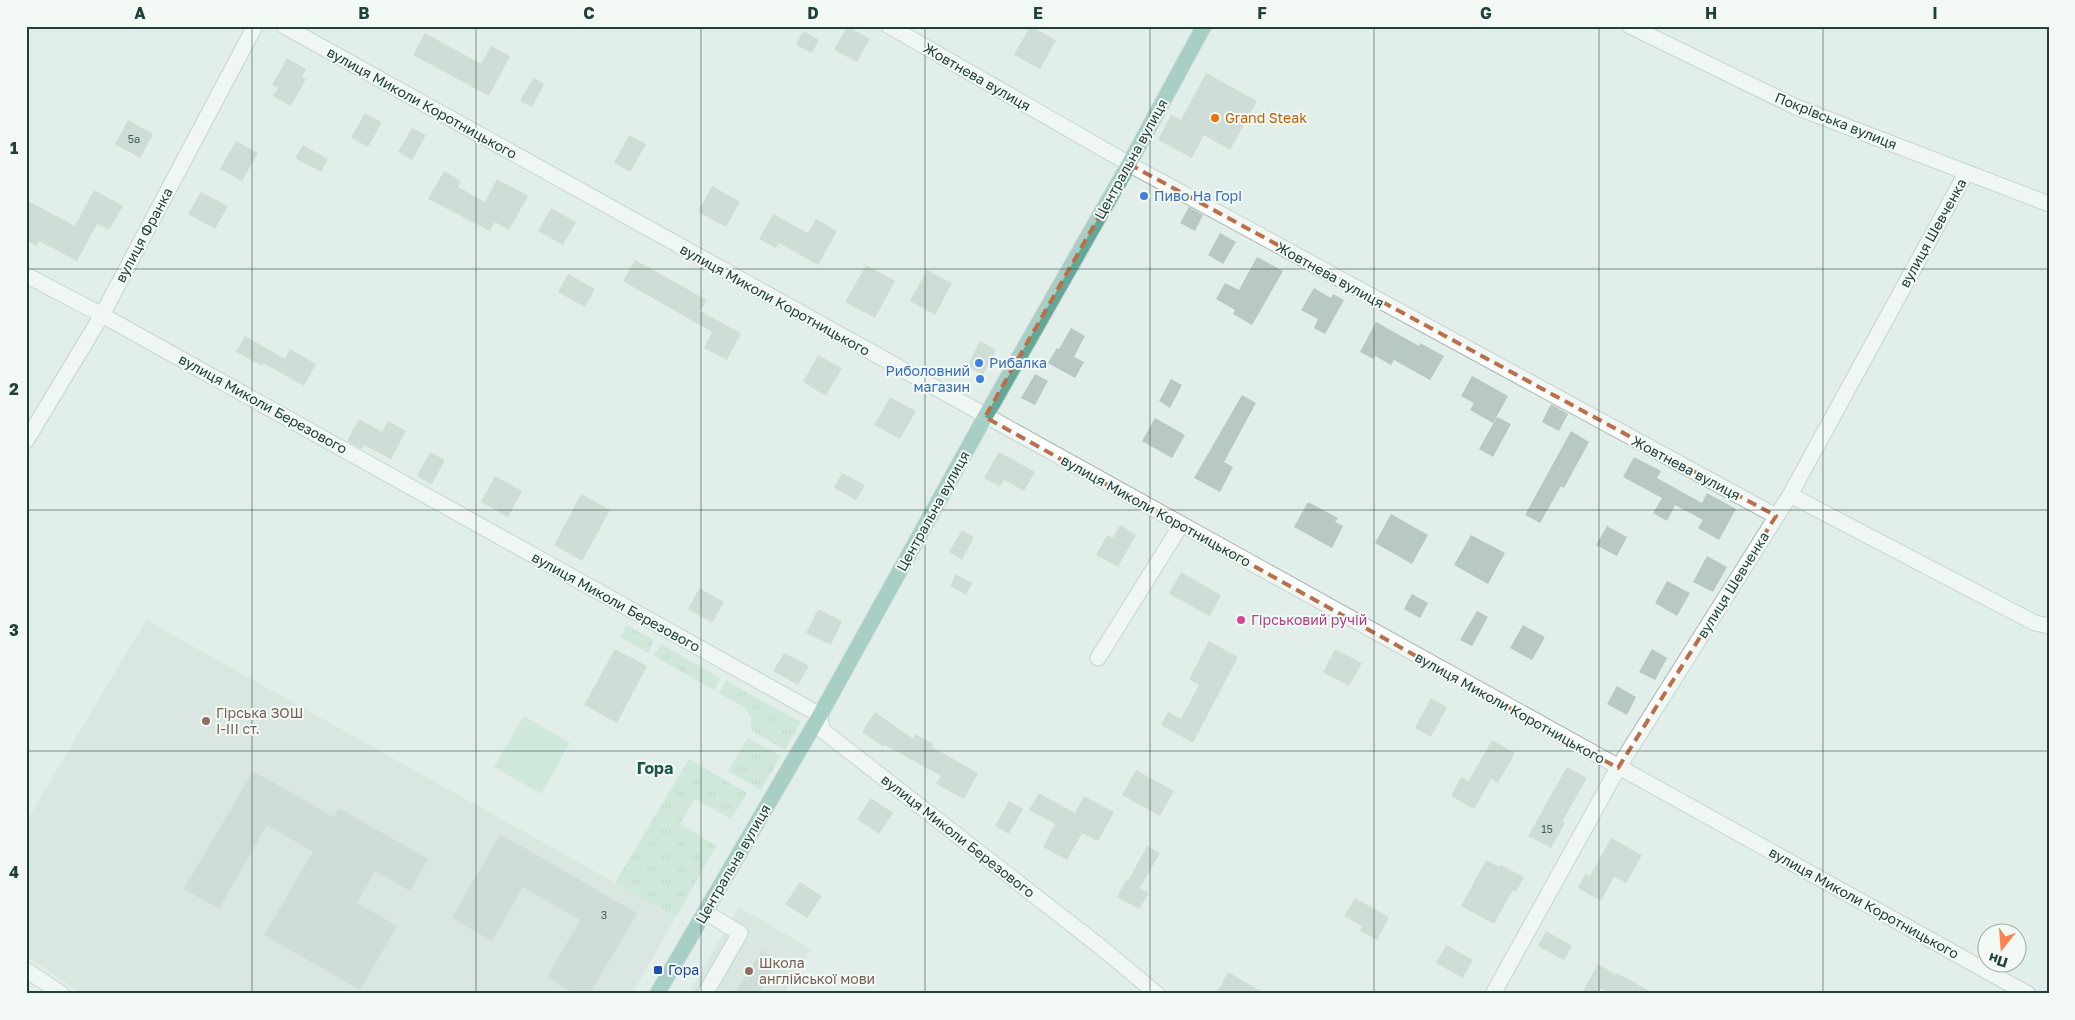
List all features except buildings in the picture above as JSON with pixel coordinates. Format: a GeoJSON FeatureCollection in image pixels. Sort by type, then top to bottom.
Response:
{"type":"FeatureCollection","features":[{"type":"Feature","properties":{"kind":"main road","name":"Центральна вулиця"},"geometry":{"type":"LineString","coordinates":[[657,994],[820,716],[985,417],[1129,164],[1204,26]]}},
{"type":"Feature","properties":{"kind":"street","name":"вулиця Франка"},"geometry":{"type":"LineString","coordinates":[[26,441],[102,314],[255,26]]}},
{"type":"Feature","properties":{"kind":"street","name":"вулиця Миколи Коротницького"},"geometry":{"type":"LineString","coordinates":[[284,26],[985,417],[2028,994]]}},
{"type":"Feature","properties":{"kind":"street","name":"Жовтнева вулиця"},"geometry":{"type":"LineString","coordinates":[[889,26],[1129,164],[1776,516]]}},
{"type":"Feature","properties":{"kind":"street","name":"Покрівська вулиця"},"geometry":{"type":"LineString","coordinates":[[1630,26],[1796,107],[2049,204]]}},
{"type":"Feature","properties":{"kind":"street","name":"вулиця Шевченка"},"geometry":{"type":"LineString","coordinates":[[1494,994],[1618,768],[1790,495],[1966,173]]}},
{"type":"Feature","properties":{"kind":"street","name":"вулиця Миколи Березового"},"geometry":{"type":"LineString","coordinates":[[26,276],[102,314],[820,716],[822,730],[1094,942],[1157,994]]}},
{"type":"Feature","properties":{"kind":"street"},"geometry":{"type":"LineString","coordinates":[[1790,495],[2035,623],[2049,626]]}},
{"type":"Feature","properties":{"kind":"street"},"geometry":{"type":"LineString","coordinates":[[1098,658],[1181,525]]}},
{"type":"Feature","properties":{"kind":"street"},"geometry":{"type":"LineString","coordinates":[[705,912],[740,933],[705,994]]}},
{"type":"Feature","properties":{"kind":"street"},"geometry":{"type":"LineString","coordinates":[[26,970],[62,994]]}},
{"type":"Feature","properties":{"kind":"highlighted area"},"geometry":{"type":"Polygon","coordinates":[[[1129,164],[1776,516],[1618,768],[985,417],[1129,164]]]}},
{"type":"Feature","properties":{"kind":"shaded area","name":"Гірська ЗОШ І-ІІІ ст."},"geometry":{"type":"Polygon","coordinates":[[[146,620],[676,917],[632,994],[82,994],[26,956],[26,822],[146,620]]]}},
{"type":"Feature","properties":{"kind":"shaded area","name":"Школа англійської мови"},"geometry":{"type":"Polygon","coordinates":[[[739,907],[811,949],[784,994],[688,994],[739,907]]]}},
{"type":"Feature","properties":{"kind":"green space"},"geometry":{"type":"Polygon","coordinates":[[[626,625],[654,640],[648,653],[620,637],[626,625]]]}},
{"type":"Feature","properties":{"kind":"green space"},"geometry":{"type":"Polygon","coordinates":[[[661,644],[720,678],[714,690],[654,656],[661,644]]]}},
{"type":"Feature","properties":{"kind":"green space"},"geometry":{"type":"Polygon","coordinates":[[[726,681],[801,722],[785,750],[751,730],[751,718],[744,707],[719,693],[726,681]]]}},
{"type":"Feature","properties":{"kind":"green space"},"geometry":{"type":"Polygon","coordinates":[[[524,716],[570,743],[541,794],[494,767],[524,716]]]}},
{"type":"Feature","properties":{"kind":"green space"},"geometry":{"type":"Polygon","coordinates":[[[748,738],[781,756],[761,790],[728,771],[748,738]]]}},
{"type":"Feature","properties":{"kind":"green space"},"geometry":{"type":"Polygon","coordinates":[[[689,759],[747,793],[731,819],[695,799],[680,824],[716,846],[676,917],[615,883],[689,759]]]}},
{"type":"Feature","properties":{"kind":"place","name":"Grand Steak"},"geometry":{"type":"Point","coordinates":[1215,118]}},
{"type":"Feature","properties":{"kind":"place","name":"Пиво На Горі"},"geometry":{"type":"Point","coordinates":[1144,196]}},
{"type":"Feature","properties":{"kind":"place","name":"Рибалка"},"geometry":{"type":"Point","coordinates":[979,363]}},
{"type":"Feature","properties":{"kind":"place","name":"Риболовний магазин"},"geometry":{"type":"Point","coordinates":[980,379]}},
{"type":"Feature","properties":{"kind":"place","name":"Гірськовий ручій"},"geometry":{"type":"Point","coordinates":[1241,620]}},
{"type":"Feature","properties":{"kind":"place","name":"Гірська ЗОШ І-ІІІ ст."},"geometry":{"type":"Point","coordinates":[206,721]}},
{"type":"Feature","properties":{"kind":"place","name":"Гора"},"geometry":{"type":"Point","coordinates":[658,970]}},
{"type":"Feature","properties":{"kind":"place","name":"Школа англійської мови"},"geometry":{"type":"Point","coordinates":[749,971]}},
{"type":"Feature","properties":{"kind":"district","name":"Гора"},"geometry":{"type":"Point","coordinates":[655,768]}}]}
